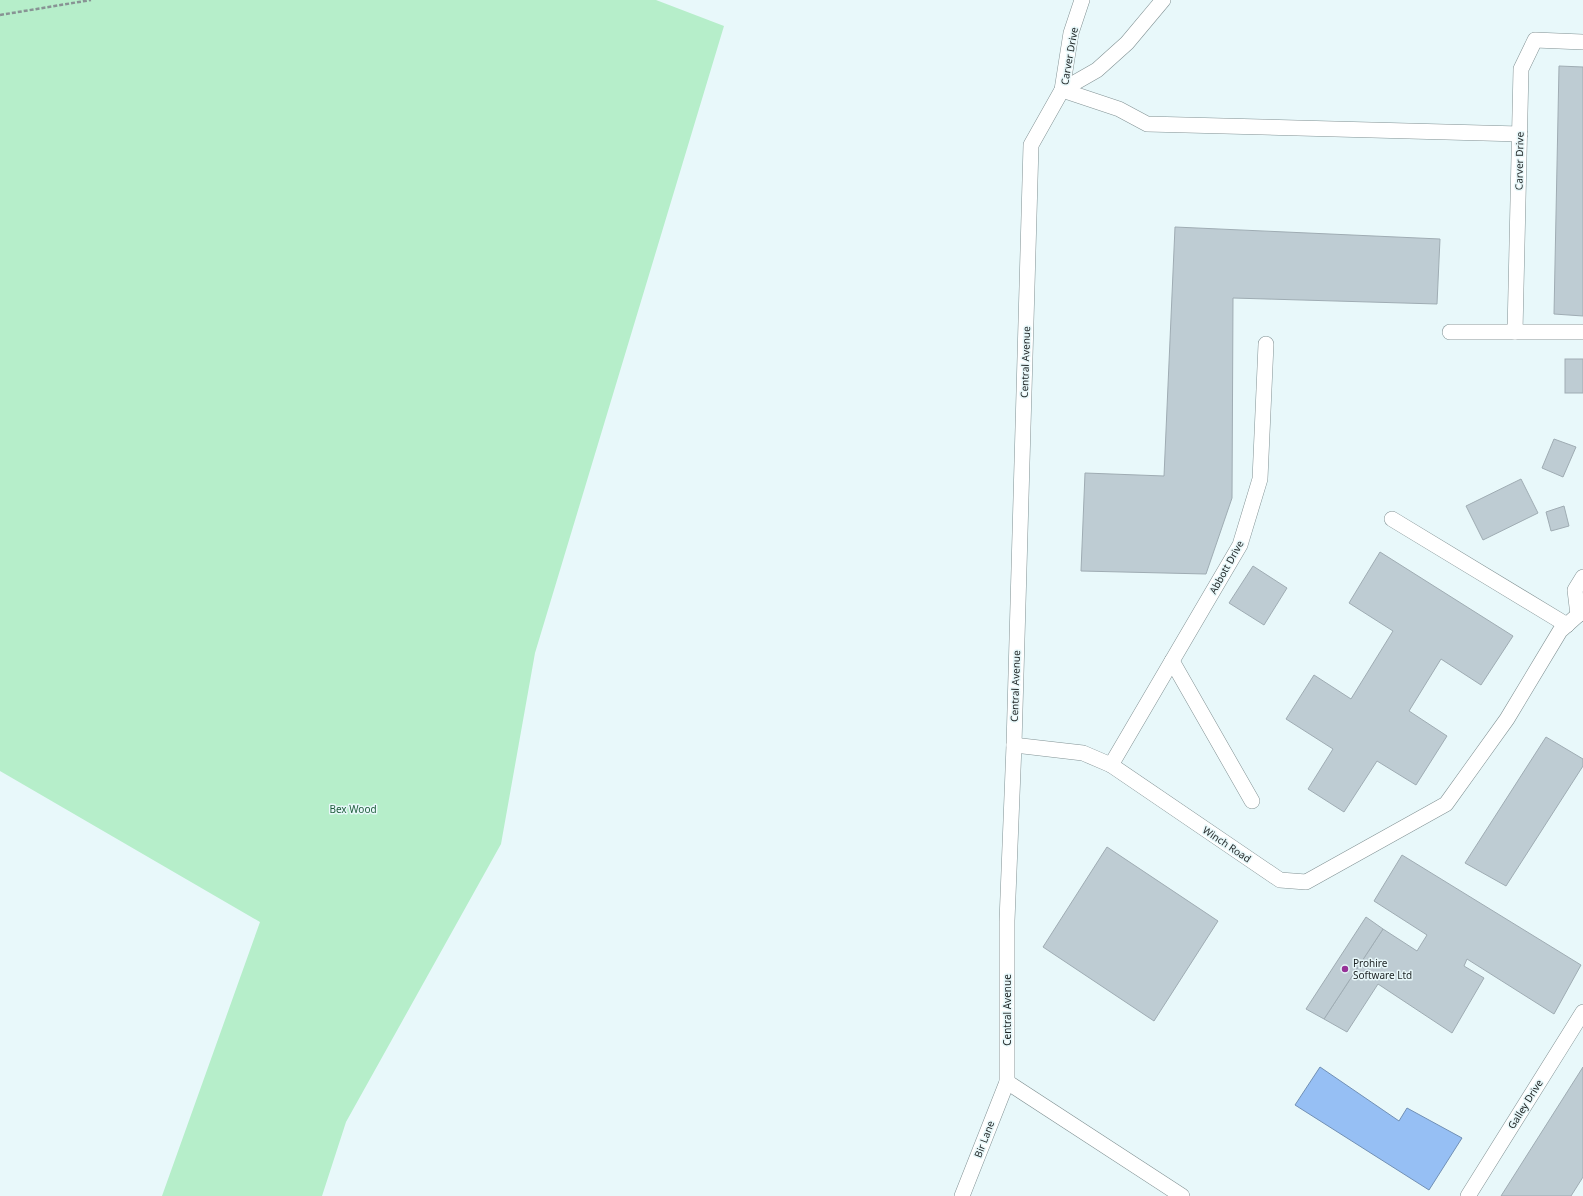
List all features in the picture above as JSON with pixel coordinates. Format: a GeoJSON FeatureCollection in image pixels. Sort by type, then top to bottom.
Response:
{"type":"FeatureCollection","features":[{"type":"Feature","properties":{"kind":"lane","name":"Carver Drive"},"geometry":{"type":"LineString","coordinates":[[1062,90],[1072,33],[1082,0]]}},
{"type":"Feature","properties":{"kind":"lane"},"geometry":{"type":"LineString","coordinates":[[1062,90],[1096,70],[1127,43],[1163,0]]}},
{"type":"Feature","properties":{"kind":"lane","name":"Carver Drive"},"geometry":{"type":"LineString","coordinates":[[1515,332],[1521,69],[1535,40],[1583,42]]}},
{"type":"Feature","properties":{"kind":"lane"},"geometry":{"type":"LineString","coordinates":[[1062,90],[1119,109],[1147,124],[1520,134]]}},
{"type":"Feature","properties":{"kind":"lane","name":"Central Avenue"},"geometry":{"type":"LineString","coordinates":[[1007,1082],[1007,921],[1014,745],[1031,145],[1062,90]]}},
{"type":"Feature","properties":{"kind":"lane"},"geometry":{"type":"LineString","coordinates":[[1450,332],[1583,332]]}},
{"type":"Feature","properties":{"kind":"lane","name":"Abbott Drive"},"geometry":{"type":"LineString","coordinates":[[1111,765],[1240,544],[1260,479],[1266,344]]}},
{"type":"Feature","properties":{"kind":"lane"},"geometry":{"type":"LineString","coordinates":[[1392,519],[1576,620]]}},
{"type":"Feature","properties":{"kind":"lane"},"geometry":{"type":"LineString","coordinates":[[1576,620],[1575,590],[1583,577]]}},
{"type":"Feature","properties":{"kind":"lane","name":"Winch Road"},"geometry":{"type":"LineString","coordinates":[[1014,745],[1083,753],[1111,765],[1280,880],[1306,882],[1350,859],[1446,804],[1506,719],[1560,632],[1576,620]]}},
{"type":"Feature","properties":{"kind":"lane"},"geometry":{"type":"LineString","coordinates":[[1172,661],[1252,801]]}},
{"type":"Feature","properties":{"kind":"lane","name":"Galley Drive"},"geometry":{"type":"LineString","coordinates":[[1468,1196],[1583,1012]]}},
{"type":"Feature","properties":{"kind":"lane"},"geometry":{"type":"LineString","coordinates":[[1007,1082],[1182,1196]]}},
{"type":"Feature","properties":{"kind":"lane","name":"Bir Lane"},"geometry":{"type":"LineString","coordinates":[[962,1196],[1007,1082]]}},
{"type":"Feature","properties":{"kind":"path"},"geometry":{"type":"LineString","coordinates":[[0,15],[91,0]]}},
{"type":"Feature","properties":{"kind":"green space","name":"Bex Wood"},"geometry":{"type":"Polygon","coordinates":[[[0,0],[656,0],[724,26],[535,653],[501,844],[346,1122],[322,1196],[162,1196],[260,922],[0,771],[0,0]]]}},
{"type":"Feature","properties":{"kind":"water"},"geometry":{"type":"Polygon","coordinates":[[[1320,1067],[1399,1121],[1407,1108],[1462,1138],[1429,1190],[1295,1105],[1320,1067]]]}},
{"type":"Feature","properties":{"kind":"building"},"geometry":{"type":"Polygon","coordinates":[[[1559,66],[1583,67],[1583,316],[1554,314],[1559,66]]]}},
{"type":"Feature","properties":{"kind":"building"},"geometry":{"type":"Polygon","coordinates":[[[1175,227],[1440,239],[1437,304],[1233,298],[1232,498],[1206,574],[1081,571],[1085,473],[1164,476],[1175,227]]]}},
{"type":"Feature","properties":{"kind":"building"},"geometry":{"type":"Polygon","coordinates":[[[1565,359],[1583,359],[1583,393],[1565,393],[1565,359]]]}},
{"type":"Feature","properties":{"kind":"building"},"geometry":{"type":"Polygon","coordinates":[[[1554,439],[1576,447],[1563,477],[1542,468],[1554,439]]]}},
{"type":"Feature","properties":{"kind":"building"},"geometry":{"type":"Polygon","coordinates":[[[1521,479],[1538,513],[1483,540],[1466,506],[1521,479]]]}},
{"type":"Feature","properties":{"kind":"building"},"geometry":{"type":"Polygon","coordinates":[[[1564,506],[1569,526],[1551,531],[1546,512],[1564,506]]]}},
{"type":"Feature","properties":{"kind":"building"},"geometry":{"type":"Polygon","coordinates":[[[1380,552],[1513,636],[1481,685],[1441,659],[1409,711],[1447,736],[1416,785],[1377,761],[1344,812],[1308,789],[1333,749],[1286,719],[1314,675],[1351,699],[1393,631],[1349,603],[1380,552]]]}},
{"type":"Feature","properties":{"kind":"building"},"geometry":{"type":"Polygon","coordinates":[[[1253,566],[1287,588],[1264,625],[1229,603],[1253,566]]]}},
{"type":"Feature","properties":{"kind":"building"},"geometry":{"type":"Polygon","coordinates":[[[1546,737],[1583,759],[1583,766],[1506,886],[1465,863],[1546,737]]]}},
{"type":"Feature","properties":{"kind":"building"},"geometry":{"type":"Polygon","coordinates":[[[1107,847],[1218,921],[1154,1021],[1043,947],[1107,847]]]}},
{"type":"Feature","properties":{"kind":"building"},"geometry":{"type":"Polygon","coordinates":[[[1402,855],[1581,965],[1554,1014],[1467,959],[1464,966],[1484,978],[1452,1033],[1378,984],[1347,1032],[1324,1019],[1383,929],[1417,951],[1427,935],[1374,901],[1402,855]]]}},
{"type":"Feature","properties":{"kind":"building","name":"Prohire Software Ltd"},"geometry":{"type":"Polygon","coordinates":[[[1366,917],[1383,929],[1324,1019],[1306,1009],[1366,917]]]}},
{"type":"Feature","properties":{"kind":"building"},"geometry":{"type":"Polygon","coordinates":[[[1583,1067],[1583,1177],[1571,1196],[1501,1196],[1583,1067]]]}},
{"type":"Feature","properties":{"kind":"place","name":"Prohire Software Ltd"},"geometry":{"type":"Point","coordinates":[1345,969]}}]}
